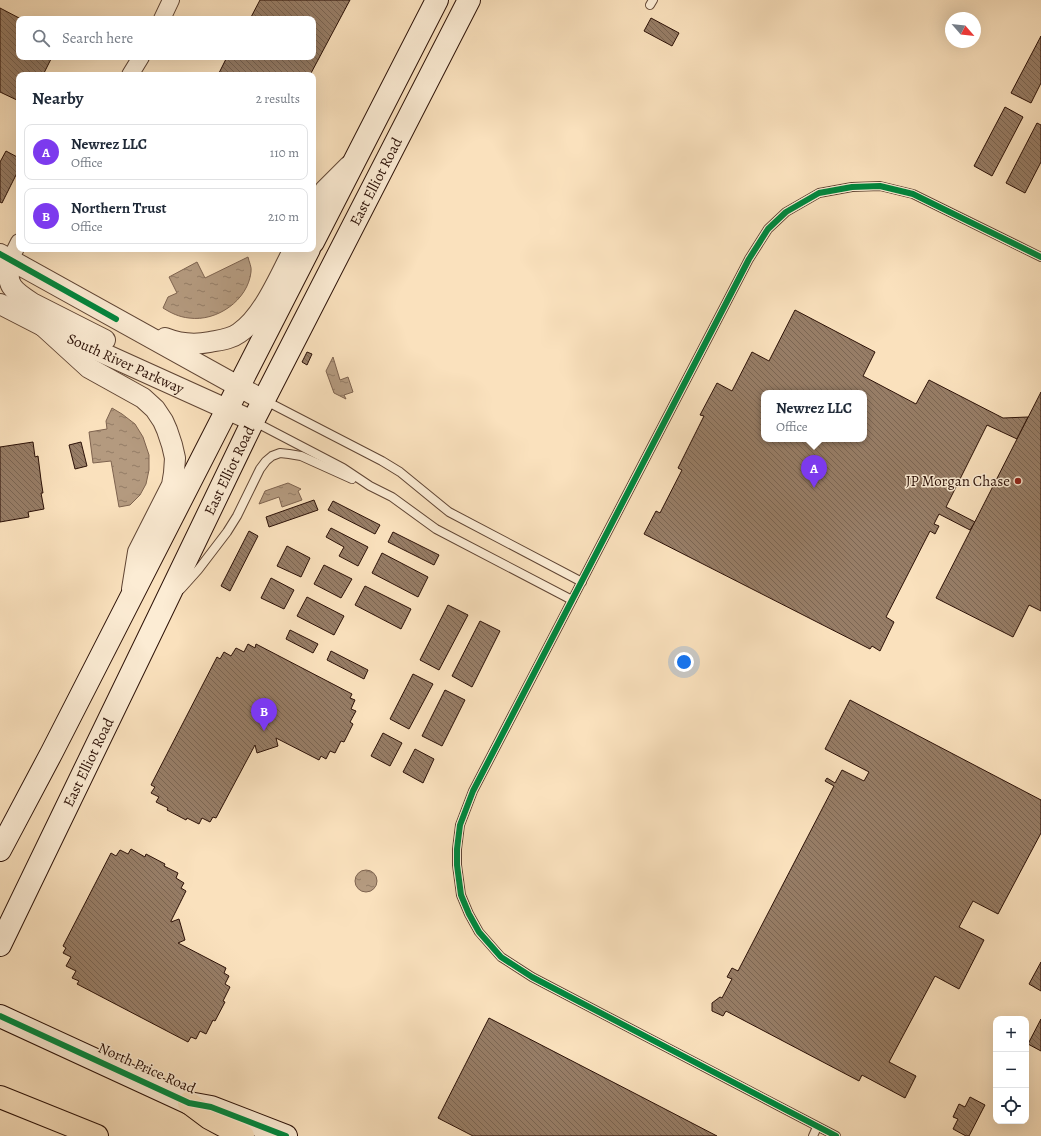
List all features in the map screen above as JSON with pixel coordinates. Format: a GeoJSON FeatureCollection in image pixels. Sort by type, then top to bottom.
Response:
{"type":"FeatureCollection","features":[{"type":"Feature","properties":{"kind":"highway"},"geometry":{"type":"LineString","coordinates":[[0,1097],[97,1136]]}},
{"type":"Feature","properties":{"kind":"highway"},"geometry":{"type":"LineString","coordinates":[[189,1103],[209,1118],[243,1136]]}},
{"type":"Feature","properties":{"kind":"main road","name":"East Elliot Road"},"geometry":{"type":"LineString","coordinates":[[316,236],[436,0]]}},
{"type":"Feature","properties":{"kind":"main road","name":"East Elliot Road"},"geometry":{"type":"LineString","coordinates":[[0,946],[263,400],[468,0]]}},
{"type":"Feature","properties":{"kind":"main road","name":"East Elliot Road"},"geometry":{"type":"LineString","coordinates":[[0,850],[52,752],[307,252]]}},
{"type":"Feature","properties":{"kind":"main road","name":"North Price Road"},"geometry":{"type":"LineString","coordinates":[[0,1016],[189,1103],[211,1107],[286,1136]]}},
{"type":"Feature","properties":{"kind":"street"},"geometry":{"type":"LineString","coordinates":[[164,16],[172,0]]}},
{"type":"Feature","properties":{"kind":"street"},"geometry":{"type":"LineString","coordinates":[[132,72],[140,60]]}},
{"type":"Feature","properties":{"kind":"street"},"geometry":{"type":"LineString","coordinates":[[316,206],[324,190],[354,162]]}},
{"type":"Feature","properties":{"kind":"street"},"geometry":{"type":"LineString","coordinates":[[16,246],[3,261],[8,271],[8,279],[11,286],[32,303],[113,344],[152,375]]}},
{"type":"Feature","properties":{"kind":"street"},"geometry":{"type":"LineString","coordinates":[[116,319],[143,328],[178,343],[201,343],[230,338],[239,334],[258,314],[275,286],[292,252]]}},
{"type":"Feature","properties":{"kind":"street","name":"South River Parkway"},"geometry":{"type":"LineString","coordinates":[[3,261],[116,319],[263,400]]}},
{"type":"Feature","properties":{"kind":"street","name":"South River Parkway"},"geometry":{"type":"LineString","coordinates":[[0,304],[43,326],[253,421]]}},
{"type":"Feature","properties":{"kind":"street"},"geometry":{"type":"LineString","coordinates":[[43,326],[89,368],[143,398],[155,409],[163,421],[172,445],[175,458],[172,485],[138,552],[130,600]]}},
{"type":"Feature","properties":{"kind":"lane"},"geometry":{"type":"LineString","coordinates":[[836,1136],[532,977],[501,957],[479,932],[461,895],[457,865],[460,824],[473,791],[749,259],[768,229],[786,212],[820,193],[852,187],[880,186],[913,194],[1041,257]]}},
{"type":"Feature","properties":{"kind":"lane"},"geometry":{"type":"LineString","coordinates":[[263,400],[382,461],[400,472],[449,512],[582,582]]}},
{"type":"Feature","properties":{"kind":"lane"},"geometry":{"type":"LineString","coordinates":[[253,421],[343,468],[370,486]]}},
{"type":"Feature","properties":{"kind":"lane"},"geometry":{"type":"LineString","coordinates":[[161,612],[198,570],[227,532],[237,516],[260,469],[272,456],[280,453],[301,456],[392,497],[436,529],[572,600]]}},
{"type":"Feature","properties":{"kind":"lane"},"geometry":{"type":"LineString","coordinates":[[813,1136],[818,1127]]}},
{"type":"Feature","properties":{"kind":"water"},"geometry":{"type":"Polygon","coordinates":[[[248,257],[251,272],[249,282],[244,292],[229,307],[220,313],[200,318],[189,318],[182,317],[163,308],[168,297],[177,293],[169,277],[197,262],[205,278],[248,257]]]}},
{"type":"Feature","properties":{"kind":"water"},"geometry":{"type":"Polygon","coordinates":[[[333,357],[340,380],[348,377],[353,392],[344,395],[346,399],[334,393],[326,371],[333,357]]]}},
{"type":"Feature","properties":{"kind":"water"},"geometry":{"type":"Polygon","coordinates":[[[112,408],[135,424],[143,437],[149,455],[149,470],[146,484],[140,495],[130,505],[119,507],[111,461],[93,463],[89,432],[107,429],[106,421],[112,408]]]}},
{"type":"Feature","properties":{"kind":"water"},"geometry":{"type":"Polygon","coordinates":[[[288,483],[301,489],[298,491],[302,500],[282,507],[279,497],[259,504],[265,491],[288,483]]]}},
{"type":"Feature","properties":{"kind":"water"},"geometry":{"type":"Polygon","coordinates":[[[366,870],[374,873],[377,881],[374,889],[366,892],[358,889],[355,881],[358,873],[366,870]]]}},
{"type":"Feature","properties":{"kind":"building"},"geometry":{"type":"Polygon","coordinates":[[[260,0],[350,0],[312,72],[220,72],[226,60],[316,60],[316,16],[252,16],[260,0]]]}},
{"type":"Feature","properties":{"kind":"building"},"geometry":{"type":"Polygon","coordinates":[[[0,8],[16,16],[16,60],[50,60],[44,72],[16,72],[16,100],[0,92],[0,8]]]}},
{"type":"Feature","properties":{"kind":"building"},"geometry":{"type":"Polygon","coordinates":[[[651,18],[679,33],[672,46],[644,31],[651,18]]]}},
{"type":"Feature","properties":{"kind":"building"},"geometry":{"type":"Polygon","coordinates":[[[1041,36],[1041,83],[1031,103],[1011,93],[1041,36]]]}},
{"type":"Feature","properties":{"kind":"building"},"geometry":{"type":"Polygon","coordinates":[[[1005,107],[1023,117],[992,176],[974,166],[1005,107]]]}},
{"type":"Feature","properties":{"kind":"building"},"geometry":{"type":"Polygon","coordinates":[[[1037,123],[1041,125],[1041,162],[1025,193],[1006,183],[1037,123]]]}},
{"type":"Feature","properties":{"kind":"building"},"geometry":{"type":"Polygon","coordinates":[[[6,151],[16,156],[16,175],[2,203],[0,202],[0,162],[6,151]]]}},
{"type":"Feature","properties":{"kind":"building"},"geometry":{"type":"Polygon","coordinates":[[[795,310],[875,352],[863,376],[916,404],[929,380],[1003,418],[1028,417],[1017,439],[987,425],[946,507],[975,522],[970,530],[939,514],[934,524],[939,526],[935,534],[930,531],[886,617],[894,622],[880,651],[872,646],[870,649],[644,534],[656,511],[660,513],[682,470],[678,468],[704,416],[700,415],[717,383],[732,391],[752,352],[769,361],[795,310]]]}},
{"type":"Feature","properties":{"kind":"building"},"geometry":{"type":"Polygon","coordinates":[[[307,352],[312,354],[307,365],[302,362],[307,352]]]}},
{"type":"Feature","properties":{"kind":"building","name":"JP Morgan Chase"},"geometry":{"type":"Polygon","coordinates":[[[1041,392],[1041,611],[1029,605],[1013,637],[936,598],[1041,392]]]}},
{"type":"Feature","properties":{"kind":"building"},"geometry":{"type":"Polygon","coordinates":[[[33,442],[35,457],[38,456],[44,509],[28,512],[29,517],[0,522],[0,447],[33,442]]]}},
{"type":"Feature","properties":{"kind":"building"},"geometry":{"type":"Polygon","coordinates":[[[81,442],[87,466],[75,469],[69,445],[81,442]]]}},
{"type":"Feature","properties":{"kind":"building"},"geometry":{"type":"Polygon","coordinates":[[[314,500],[318,510],[269,527],[266,517],[314,500]]]}},
{"type":"Feature","properties":{"kind":"building"},"geometry":{"type":"Polygon","coordinates":[[[333,501],[380,525],[375,534],[328,510],[333,501]]]}},
{"type":"Feature","properties":{"kind":"building"},"geometry":{"type":"Polygon","coordinates":[[[331,528],[368,547],[358,566],[339,556],[344,547],[326,537],[331,528]]]}},
{"type":"Feature","properties":{"kind":"building"},"geometry":{"type":"Polygon","coordinates":[[[249,531],[258,536],[230,591],[221,586],[249,531]]]}},
{"type":"Feature","properties":{"kind":"building"},"geometry":{"type":"Polygon","coordinates":[[[393,532],[439,555],[434,565],[388,542],[393,532]]]}},
{"type":"Feature","properties":{"kind":"building"},"geometry":{"type":"Polygon","coordinates":[[[287,546],[310,558],[301,577],[277,566],[287,546]]]}},
{"type":"Feature","properties":{"kind":"building"},"geometry":{"type":"Polygon","coordinates":[[[382,553],[428,577],[418,597],[372,573],[382,553]]]}},
{"type":"Feature","properties":{"kind":"building"},"geometry":{"type":"Polygon","coordinates":[[[324,565],[352,579],[341,598],[314,584],[324,565]]]}},
{"type":"Feature","properties":{"kind":"building"},"geometry":{"type":"Polygon","coordinates":[[[271,578],[294,590],[284,609],[261,598],[271,578]]]}},
{"type":"Feature","properties":{"kind":"building"},"geometry":{"type":"Polygon","coordinates":[[[365,586],[411,609],[401,629],[355,605],[365,586]]]}},
{"type":"Feature","properties":{"kind":"building"},"geometry":{"type":"Polygon","coordinates":[[[307,597],[344,616],[334,635],[297,616],[307,597]]]}},
{"type":"Feature","properties":{"kind":"building"},"geometry":{"type":"Polygon","coordinates":[[[448,605],[468,615],[439,670],[420,660],[448,605]]]}},
{"type":"Feature","properties":{"kind":"building"},"geometry":{"type":"Polygon","coordinates":[[[480,621],[500,631],[472,687],[452,676],[480,621]]]}},
{"type":"Feature","properties":{"kind":"building"},"geometry":{"type":"Polygon","coordinates":[[[290,630],[318,644],[313,653],[286,639],[290,630]]]}},
{"type":"Feature","properties":{"kind":"building"},"geometry":{"type":"Polygon","coordinates":[[[248,644],[255,648],[256,644],[352,694],[350,698],[355,700],[351,709],[356,711],[350,722],[353,724],[344,742],[341,741],[335,753],[330,751],[326,759],[321,756],[319,760],[276,738],[278,746],[257,753],[255,745],[216,818],[213,817],[210,822],[202,818],[199,824],[187,818],[186,820],[167,810],[168,808],[156,802],[159,797],[151,793],[155,787],[151,785],[217,657],[220,659],[224,652],[231,656],[236,648],[244,652],[248,644]]]}},
{"type":"Feature","properties":{"kind":"building"},"geometry":{"type":"Polygon","coordinates":[[[331,651],[368,670],[364,679],[327,660],[331,651]]]}},
{"type":"Feature","properties":{"kind":"building"},"geometry":{"type":"Polygon","coordinates":[[[413,674],[433,684],[409,729],[390,719],[413,674]]]}},
{"type":"Feature","properties":{"kind":"building"},"geometry":{"type":"Polygon","coordinates":[[[445,690],[465,700],[442,746],[422,736],[445,690]]]}},
{"type":"Feature","properties":{"kind":"building"},"geometry":{"type":"Polygon","coordinates":[[[850,700],[1041,800],[1041,833],[998,914],[973,901],[959,927],[984,940],[959,989],[935,976],[889,1062],[916,1076],[905,1098],[862,1075],[859,1081],[726,1011],[723,1016],[712,1011],[712,1003],[720,997],[722,998],[732,979],[727,977],[732,968],[738,971],[834,786],[825,781],[827,778],[835,783],[842,770],[864,781],[869,772],[825,749],[850,700]]]}},
{"type":"Feature","properties":{"kind":"building"},"geometry":{"type":"Polygon","coordinates":[[[383,733],[402,743],[390,766],[371,756],[383,733]]]}},
{"type":"Feature","properties":{"kind":"building"},"geometry":{"type":"Polygon","coordinates":[[[415,749],[434,759],[423,783],[403,772],[415,749]]]}},
{"type":"Feature","properties":{"kind":"building"},"geometry":{"type":"Polygon","coordinates":[[[131,849],[145,857],[146,854],[178,873],[176,878],[184,883],[181,888],[186,891],[171,921],[179,919],[185,940],[178,943],[226,968],[224,973],[229,976],[225,984],[230,987],[223,1001],[225,1002],[215,1021],[213,1020],[206,1034],[200,1031],[196,1039],[191,1037],[188,1042],[77,984],[79,981],[72,978],[76,971],[66,966],[71,957],[63,953],[66,948],[63,946],[111,853],[116,856],[120,850],[128,854],[131,849]]]}},
{"type":"Feature","properties":{"kind":"building"},"geometry":{"type":"Polygon","coordinates":[[[1041,962],[1041,991],[1029,984],[1041,962]]]}},
{"type":"Feature","properties":{"kind":"building"},"geometry":{"type":"Polygon","coordinates":[[[489,1018],[717,1136],[473,1136],[438,1118],[489,1018]]]}},
{"type":"Feature","properties":{"kind":"building"},"geometry":{"type":"Polygon","coordinates":[[[1041,1019],[1041,1051],[1029,1045],[1041,1019]]]}},
{"type":"Feature","properties":{"kind":"building"},"geometry":{"type":"Polygon","coordinates":[[[970,1097],[985,1105],[969,1136],[966,1136],[953,1129],[958,1119],[953,1117],[959,1104],[965,1107],[970,1097]]]}},
{"type":"Feature","properties":{"kind":"cycle path"},"geometry":{"type":"LineString","coordinates":[[836,1136],[532,977],[501,957],[479,932],[461,895],[457,865],[460,825],[473,791],[749,259],[768,229],[786,212],[819,193],[852,187],[880,186],[913,194],[1041,257]]}},
{"type":"Feature","properties":{"kind":"cycle path"},"geometry":{"type":"LineString","coordinates":[[0,254],[116,319]]}},
{"type":"Feature","properties":{"kind":"cycle path"},"geometry":{"type":"LineString","coordinates":[[0,1016],[189,1103],[211,1107],[286,1136]]}},
{"type":"Feature","properties":{"kind":"place","name":"JP Morgan Chase"},"geometry":{"type":"Point","coordinates":[1018,481]}},
{"type":"Feature","properties":{"kind":"place","name":"Newrez LLC"},"geometry":{"type":"Point","coordinates":[814,488]}},
{"type":"Feature","properties":{"kind":"place","name":"Northern Trust"},"geometry":{"type":"Point","coordinates":[264,731]}}]}
